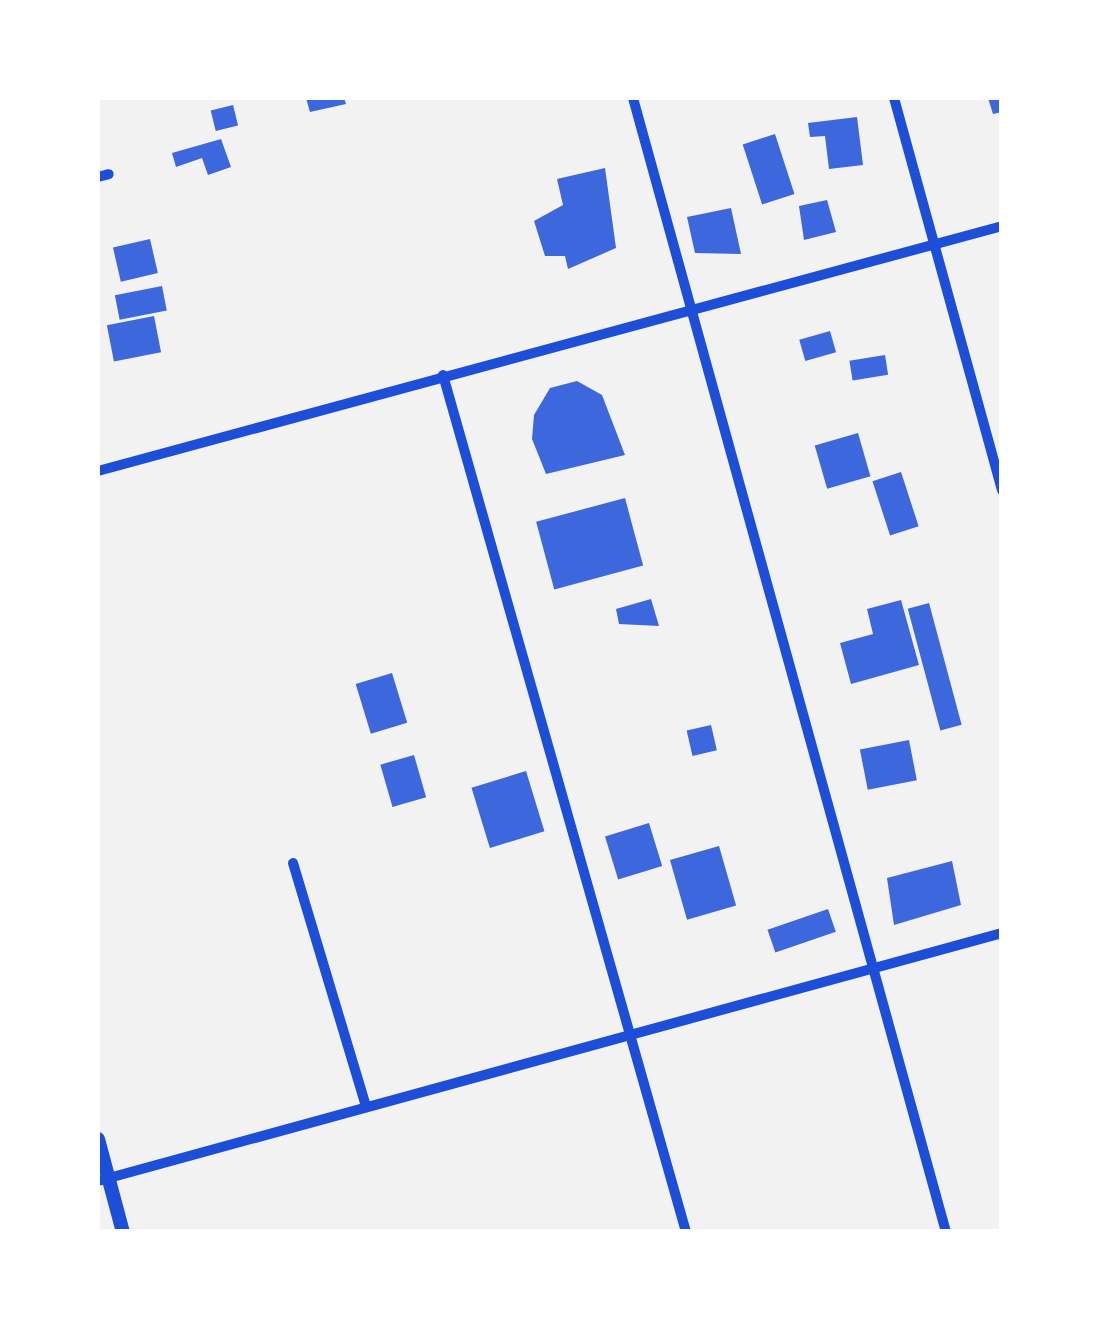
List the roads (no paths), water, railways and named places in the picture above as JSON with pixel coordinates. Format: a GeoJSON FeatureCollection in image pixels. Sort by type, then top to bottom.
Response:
{"type":"FeatureCollection","features":[{"type":"Feature","properties":{"kind":"street"},"geometry":{"type":"LineString","coordinates":[[633,98],[946,1232]]}},
{"type":"Feature","properties":{"kind":"street"},"geometry":{"type":"LineString","coordinates":[[894,98],[1002,490]]}},
{"type":"Feature","properties":{"kind":"street"},"geometry":{"type":"LineString","coordinates":[[98,471],[1002,226]]}},
{"type":"Feature","properties":{"kind":"street"},"geometry":{"type":"LineString","coordinates":[[443,375],[634,1033],[686,1232]]}},
{"type":"Feature","properties":{"kind":"street"},"geometry":{"type":"LineString","coordinates":[[292,863],[366,1107]]}},
{"type":"Feature","properties":{"kind":"street"},"geometry":{"type":"LineString","coordinates":[[103,1180],[1002,933]]}},
{"type":"Feature","properties":{"kind":"street"},"geometry":{"type":"LineString","coordinates":[[98,1139],[103,1180],[123,1232]]}}]}
